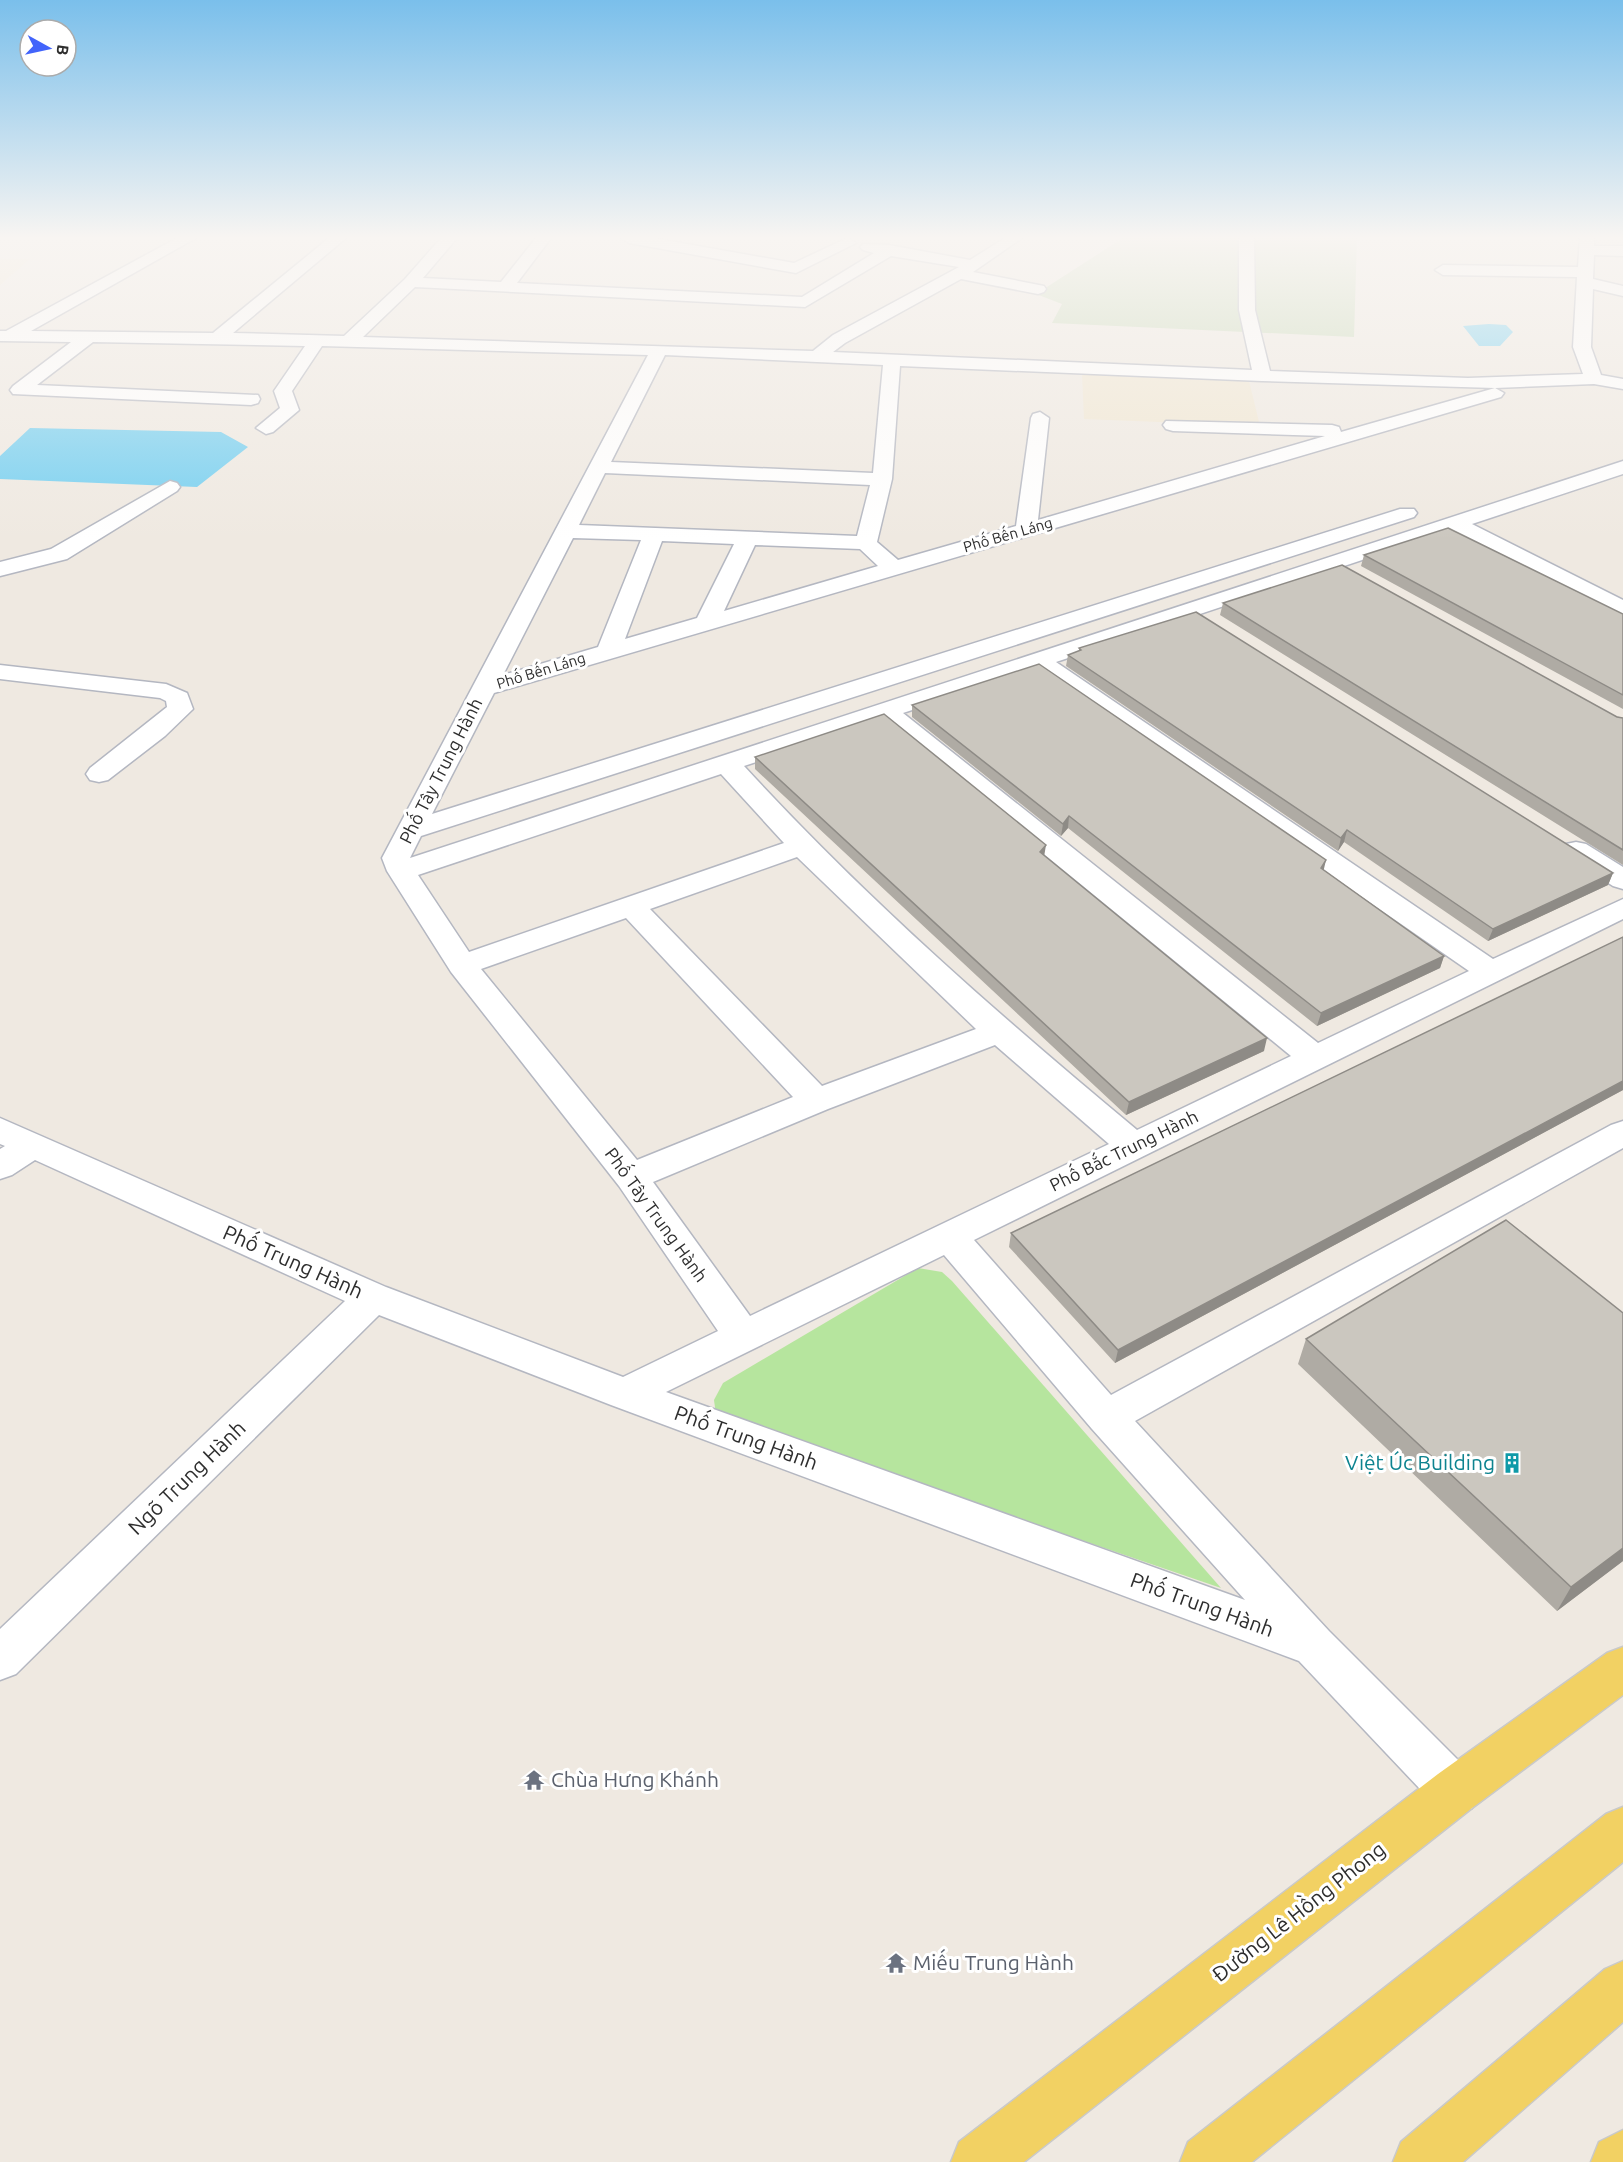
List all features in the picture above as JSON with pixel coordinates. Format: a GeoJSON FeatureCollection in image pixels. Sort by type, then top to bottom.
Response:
{"type":"FeatureCollection","features":[{"type":"Feature","properties":{"kind":"main road","name":"Đường Lê Hồng Phong"},"geometry":{"type":"LineString","coordinates":[[979,2162],[1455,1791],[1623,1668]]}},
{"type":"Feature","properties":{"kind":"main road"},"geometry":{"type":"LineString","coordinates":[[1209,2162],[1623,1831]]}},
{"type":"Feature","properties":{"kind":"main road"},"geometry":{"type":"LineString","coordinates":[[1421,2162],[1623,1987]]}},
{"type":"Feature","properties":{"kind":"main road"},"geometry":{"type":"LineString","coordinates":[[1619,2162],[1623,2158]]}},
{"type":"Feature","properties":{"kind":"street"},"geometry":{"type":"LineString","coordinates":[[19,390],[86,339]]}},
{"type":"Feature","properties":{"kind":"street"},"geometry":{"type":"LineString","coordinates":[[246,339],[819,355],[1262,376],[1531,382],[1594,379],[1623,384]]}},
{"type":"Feature","properties":{"kind":"street"},"geometry":{"type":"LineString","coordinates":[[819,355],[839,339]]}},
{"type":"Feature","properties":{"kind":"street"},"geometry":{"type":"LineString","coordinates":[[1254,339],[1262,376]]}},
{"type":"Feature","properties":{"kind":"street"},"geometry":{"type":"LineString","coordinates":[[1582,339],[1582,347],[1594,379],[1623,400]]}},
{"type":"Feature","properties":{"kind":"street"},"geometry":{"type":"LineString","coordinates":[[266,428],[290,410],[284,391],[317,341]]}},
{"type":"Feature","properties":{"kind":"street","name":"Phố Tây Trung Hành"},"geometry":{"type":"LineString","coordinates":[[659,350],[396,858],[401,871],[462,965],[631,1177],[743,1336]]}},
{"type":"Feature","properties":{"kind":"street"},"geometry":{"type":"LineString","coordinates":[[866,543],[882,479],[892,359]]}},
{"type":"Feature","properties":{"kind":"street","name":"Phố Bến Láng"},"geometry":{"type":"LineString","coordinates":[[484,688],[1531,382]]}},
{"type":"Feature","properties":{"kind":"street"},"geometry":{"type":"LineString","coordinates":[[0,389],[251,399]]}},
{"type":"Feature","properties":{"kind":"street"},"geometry":{"type":"LineString","coordinates":[[1026,531],[1040,418]]}},
{"type":"Feature","properties":{"kind":"street"},"geometry":{"type":"LineString","coordinates":[[1173,425],[1361,432]]}},
{"type":"Feature","properties":{"kind":"street"},"geometry":{"type":"LineString","coordinates":[[1520,477],[1623,445]]}},
{"type":"Feature","properties":{"kind":"street"},"geometry":{"type":"LineString","coordinates":[[598,467],[882,479]]}},
{"type":"Feature","properties":{"kind":"street"},"geometry":{"type":"LineString","coordinates":[[411,830],[1443,508],[1623,467]]}},
{"type":"Feature","properties":{"kind":"street"},"geometry":{"type":"LineString","coordinates":[[0,569],[59,554],[170,487]]}},
{"type":"Feature","properties":{"kind":"street"},"geometry":{"type":"LineString","coordinates":[[401,871],[1333,562],[1443,508]]}},
{"type":"Feature","properties":{"kind":"street"},"geometry":{"type":"LineString","coordinates":[[1443,508],[1623,609]]}},
{"type":"Feature","properties":{"kind":"street"},"geometry":{"type":"LineString","coordinates":[[565,531],[866,543],[893,568]]}},
{"type":"Feature","properties":{"kind":"street"},"geometry":{"type":"LineString","coordinates":[[609,650],[654,534]]}},
{"type":"Feature","properties":{"kind":"street"},"geometry":{"type":"LineString","coordinates":[[707,622],[748,538]]}},
{"type":"Feature","properties":{"kind":"street"},"geometry":{"type":"LineString","coordinates":[[1333,562],[1364,579]]}},
{"type":"Feature","properties":{"kind":"street"},"geometry":{"type":"LineString","coordinates":[[1190,609],[1220,628]]}},
{"type":"Feature","properties":{"kind":"street"},"geometry":{"type":"LineString","coordinates":[[1036,660],[1491,972]]}},
{"type":"Feature","properties":{"kind":"street"},"geometry":{"type":"LineString","coordinates":[[0,672],[166,691],[178,698],[180,709],[156,731],[99,774]]}},
{"type":"Feature","properties":{"kind":"street"},"geometry":{"type":"LineString","coordinates":[[884,711],[1315,1058]]}},
{"type":"Feature","properties":{"kind":"street"},"geometry":{"type":"LineString","coordinates":[[726,763],[802,846],[999,1032],[1134,1146]]}},
{"type":"Feature","properties":{"kind":"street"},"geometry":{"type":"LineString","coordinates":[[1552,836],[1623,880]]}},
{"type":"Feature","properties":{"kind":"street"},"geometry":{"type":"LineString","coordinates":[[462,965],[802,846]]}},
{"type":"Feature","properties":{"kind":"street"},"geometry":{"type":"LineString","coordinates":[[632,907],[816,1101]]}},
{"type":"Feature","properties":{"kind":"street","name":"Phố Bắc Trung Hành"},"geometry":{"type":"LineString","coordinates":[[625,1394],[1623,908]]}},
{"type":"Feature","properties":{"kind":"street"},"geometry":{"type":"LineString","coordinates":[[631,1177],[816,1101],[999,1032]]}},
{"type":"Feature","properties":{"kind":"street"},"geometry":{"type":"LineString","coordinates":[[1106,1417],[1623,1133]]}},
{"type":"Feature","properties":{"kind":"street"},"geometry":{"type":"LineString","coordinates":[[0,1167],[16,1138]]}},
{"type":"Feature","properties":{"kind":"street","name":"Phố Trung Hành"},"geometry":{"type":"LineString","coordinates":[[16,1138],[373,1297],[625,1394],[1315,1646],[1455,1791]]}},
{"type":"Feature","properties":{"kind":"street"},"geometry":{"type":"LineString","coordinates":[[950,1236],[1106,1417],[1315,1646]]}},
{"type":"Feature","properties":{"kind":"street","name":"Ngõ Trung Hành"},"geometry":{"type":"LineString","coordinates":[[0,1659],[373,1297]]}},
{"type":"Feature","properties":{"kind":"shaded area"},"geometry":{"type":"Polygon","coordinates":[[[1082,374],[1249,381],[1260,426],[1084,419],[1082,374]]]}},
{"type":"Feature","properties":{"kind":"green space"},"geometry":{"type":"Polygon","coordinates":[[[918,1268],[942,1272],[952,1281],[1221,1588],[716,1415],[714,1400],[723,1383],[918,1268]]]}},
{"type":"Feature","properties":{"kind":"water"},"geometry":{"type":"Polygon","coordinates":[[[1473,339],[1507,339],[1500,346],[1479,346],[1473,339]]]}},
{"type":"Feature","properties":{"kind":"water"},"geometry":{"type":"Polygon","coordinates":[[[30,428],[221,432],[248,447],[197,487],[0,479],[0,456],[30,428]]]}},
{"type":"Feature","properties":{"kind":"building"},"geometry":{"type":"Polygon","coordinates":[[[1448,528],[1623,614],[1623,695],[1364,555],[1448,528]]]}},
{"type":"Feature","properties":{"kind":"building"},"geometry":{"type":"Polygon","coordinates":[[[1342,565],[1617,717],[1623,718],[1623,850],[1223,603],[1342,565]]]}},
{"type":"Feature","properties":{"kind":"building"},"geometry":{"type":"Polygon","coordinates":[[[1196,612],[1613,873],[1493,929],[1347,830],[1341,838],[1068,655],[1081,650],[1079,648],[1196,612]]]}},
{"type":"Feature","properties":{"kind":"building"},"geometry":{"type":"Polygon","coordinates":[[[1039,664],[1326,860],[1321,868],[1444,956],[1321,1013],[1069,816],[1063,824],[912,705],[1039,664]]]}},
{"type":"Feature","properties":{"kind":"building"},"geometry":{"type":"Polygon","coordinates":[[[884,714],[1046,845],[1040,852],[1267,1038],[1129,1102],[755,757],[884,714]]]}},
{"type":"Feature","properties":{"kind":"building"},"geometry":{"type":"Polygon","coordinates":[[[1623,937],[1623,1081],[1118,1350],[1011,1233],[1623,937]]]}},
{"type":"Feature","properties":{"kind":"building","name":"Việt Úc Building"},"geometry":{"type":"Polygon","coordinates":[[[1506,1220],[1623,1313],[1623,1548],[1571,1587],[1306,1339],[1506,1220]]]}},
{"type":"Feature","properties":{"kind":"place","name":"Việt Úc Building"},"geometry":{"type":"Point","coordinates":[1512,1463]}},
{"type":"Feature","properties":{"kind":"place","name":"Chùa Hưng Khánh"},"geometry":{"type":"Point","coordinates":[534,1780]}},
{"type":"Feature","properties":{"kind":"place","name":"Miếu Trung Hành"},"geometry":{"type":"Point","coordinates":[896,1963]}}]}
